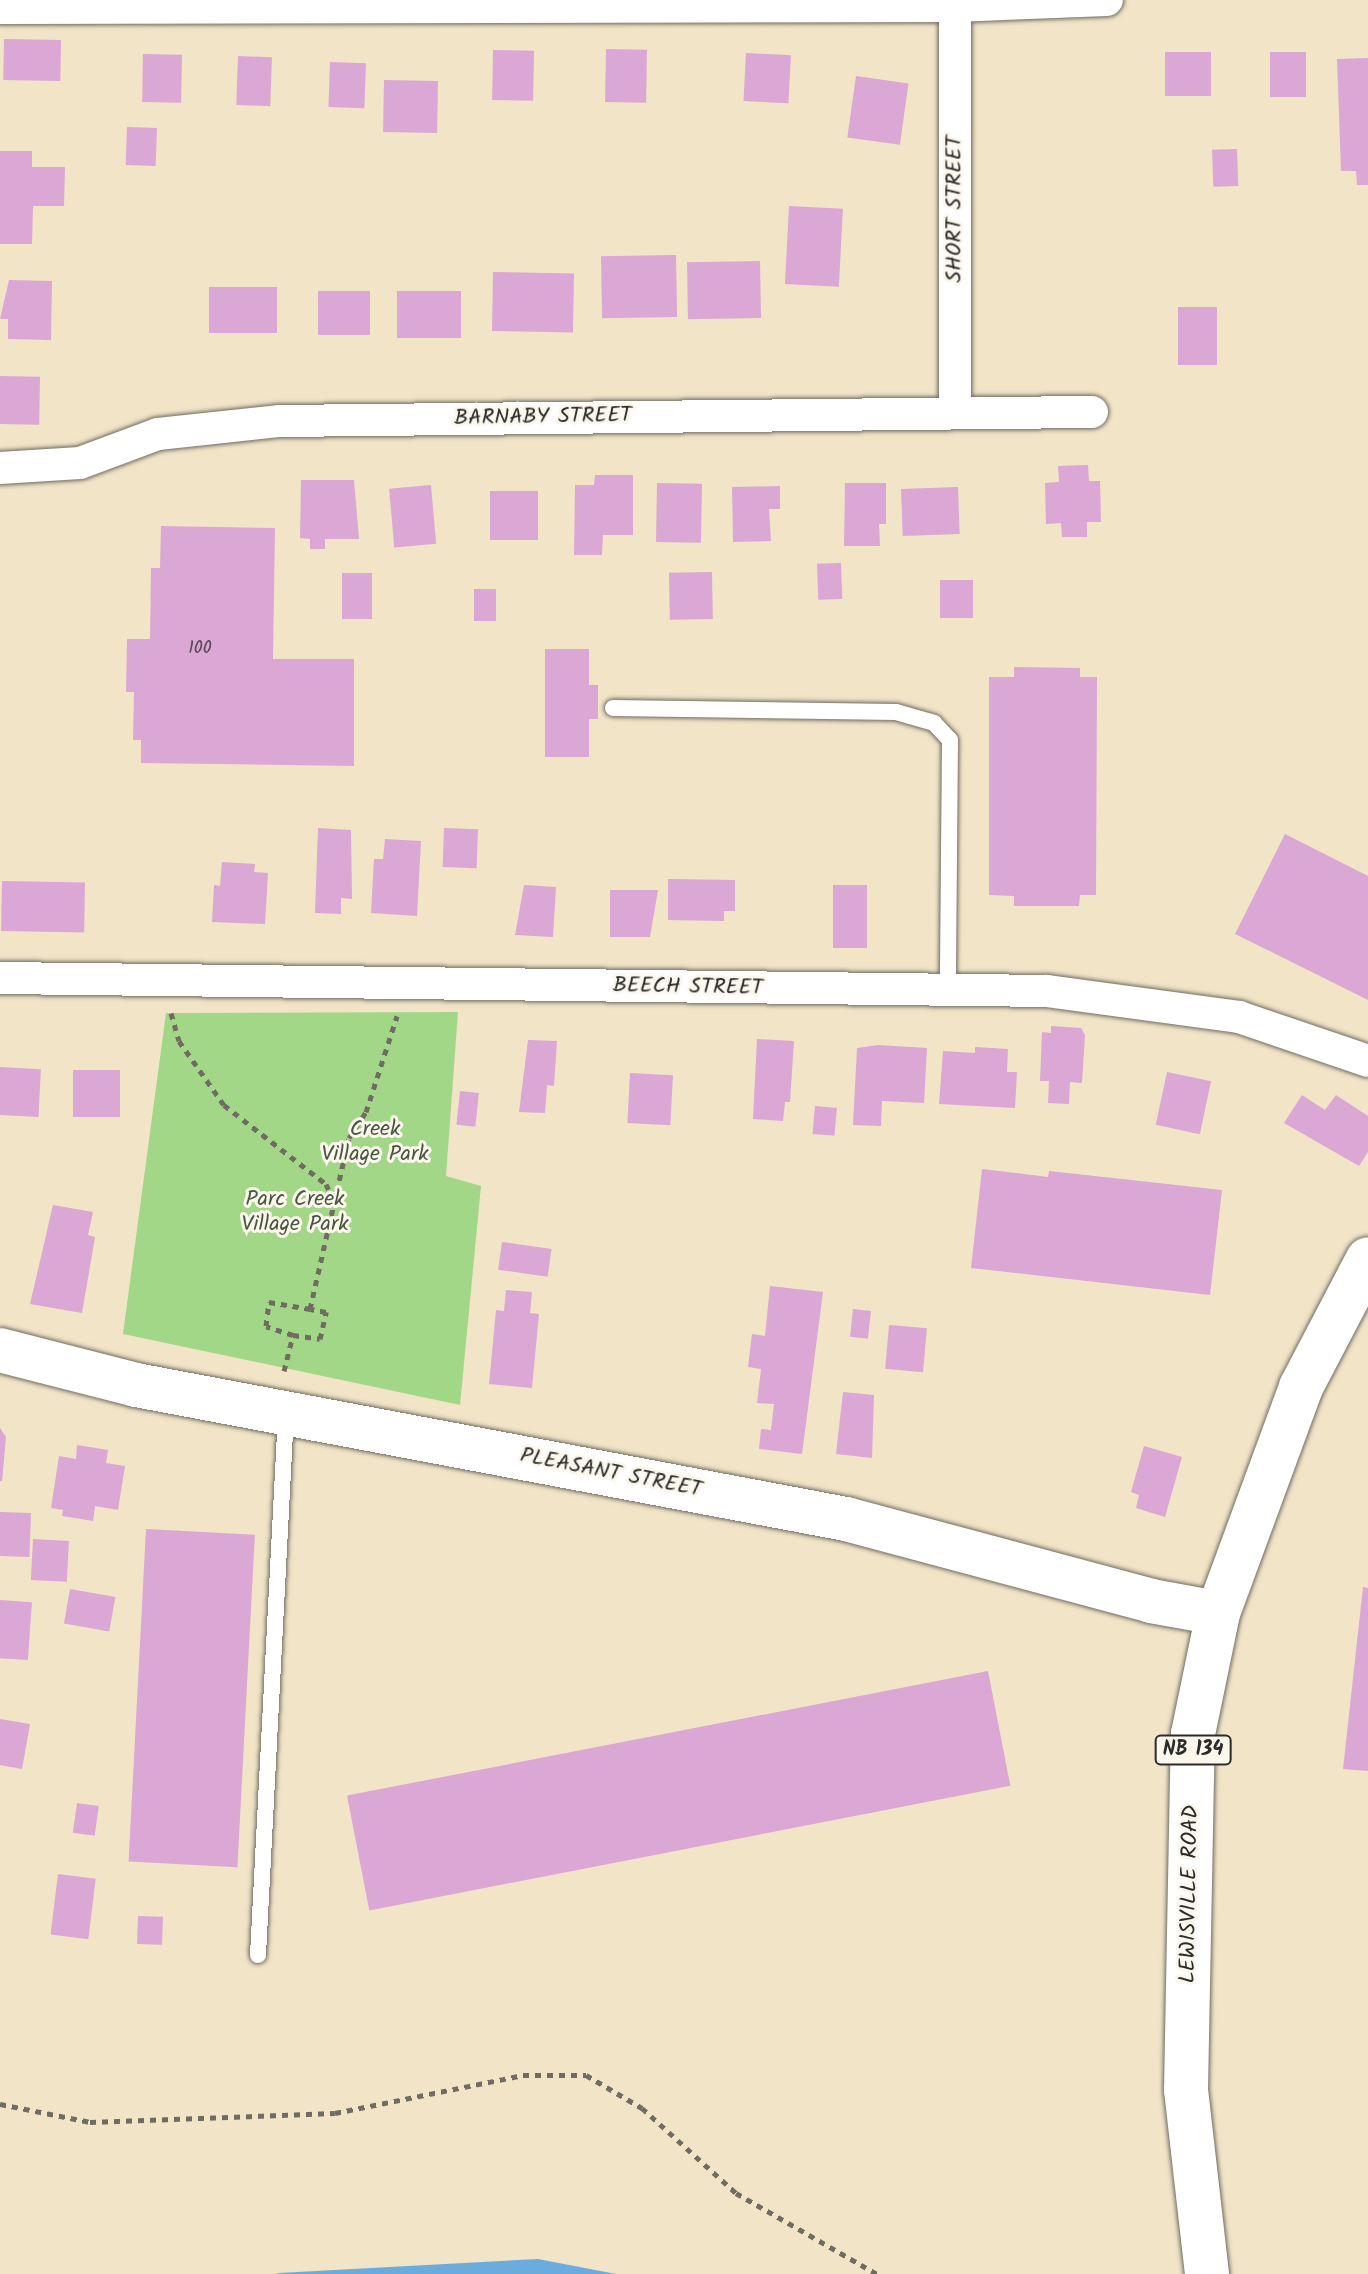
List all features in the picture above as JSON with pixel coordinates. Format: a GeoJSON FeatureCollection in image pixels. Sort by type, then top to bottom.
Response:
{"type":"FeatureCollection","features":[{"type":"Feature","properties":{"kind":"street"},"geometry":{"type":"LineString","coordinates":[[0,8],[844,2],[955,6],[1107,0]]}},
{"type":"Feature","properties":{"kind":"street","name":"SHORT STREET"},"geometry":{"type":"LineString","coordinates":[[955,6],[955,412]]}},
{"type":"Feature","properties":{"kind":"street","name":"BARNABY STREET"},"geometry":{"type":"LineString","coordinates":[[0,468],[80,463],[158,434],[280,421],[1092,412]]}},
{"type":"Feature","properties":{"kind":"street","name":"BEECH STREET"},"geometry":{"type":"LineString","coordinates":[[0,978],[1047,991],[1144,1001],[1239,1017],[1368,1061]]}},
{"type":"Feature","properties":{"kind":"street","name":"LEWISVILLE ROAD"},"geometry":{"type":"LineString","coordinates":[[1207,2274],[1186,2090],[1193,1734],[1218,1613],[1301,1387],[1356,1301],[1368,1259]]}},
{"type":"Feature","properties":{"kind":"street","name":"PLEASANT STREET"},"geometry":{"type":"LineString","coordinates":[[0,1350],[136,1385],[846,1519],[1151,1601],[1218,1613]]}},
{"type":"Feature","properties":{"kind":"lane"},"geometry":{"type":"LineString","coordinates":[[613,708],[896,712],[934,723],[950,740],[948,991]]}},
{"type":"Feature","properties":{"kind":"lane"},"geometry":{"type":"LineString","coordinates":[[258,1955],[286,1412]]}},
{"type":"Feature","properties":{"kind":"path"},"geometry":{"type":"LineString","coordinates":[[161,980],[179,1041],[224,1105],[326,1184],[333,1200]]}},
{"type":"Feature","properties":{"kind":"path"},"geometry":{"type":"LineString","coordinates":[[310,1309],[349,1138],[366,1112],[405,983]]}},
{"type":"Feature","properties":{"kind":"path"},"geometry":{"type":"LineString","coordinates":[[269,1302],[326,1312],[320,1339],[293,1335],[266,1326],[269,1302]]}},
{"type":"Feature","properties":{"kind":"path"},"geometry":{"type":"LineString","coordinates":[[286,1412],[284,1368],[293,1335]]}},
{"type":"Feature","properties":{"kind":"path"},"geometry":{"type":"LineString","coordinates":[[0,2104],[90,2122],[335,2113],[523,2075],[586,2075],[642,2108],[736,2193],[877,2274]]}},
{"type":"Feature","properties":{"kind":"green space","name":"Parc Creek Village Park"},"geometry":{"type":"Polygon","coordinates":[[[458,1012],[446,1176],[481,1186],[460,1405],[123,1334],[166,1013],[458,1012]]]}},
{"type":"Feature","properties":{"kind":"water"},"geometry":{"type":"Polygon","coordinates":[[[538,2259],[616,2274],[276,2274],[279,2273],[538,2259]]]}},
{"type":"Feature","properties":{"kind":"building"},"geometry":{"type":"Polygon","coordinates":[[[4,39],[61,40],[60,81],[3,80],[4,39]]]}},
{"type":"Feature","properties":{"kind":"building"},"geometry":{"type":"Polygon","coordinates":[[[606,49],[647,50],[646,103],[605,102],[606,49]]]}},
{"type":"Feature","properties":{"kind":"building"},"geometry":{"type":"Polygon","coordinates":[[[493,50],[534,51],[533,101],[492,100],[493,50]]]}},
{"type":"Feature","properties":{"kind":"building"},"geometry":{"type":"Polygon","coordinates":[[[1165,52],[1211,52],[1211,96],[1165,96],[1165,52]]]}},
{"type":"Feature","properties":{"kind":"building"},"geometry":{"type":"Polygon","coordinates":[[[1270,52],[1306,52],[1306,97],[1270,97],[1270,52]]]}},
{"type":"Feature","properties":{"kind":"building"},"geometry":{"type":"Polygon","coordinates":[[[746,53],[791,55],[788,103],[743,101],[746,53]]]}},
{"type":"Feature","properties":{"kind":"building"},"geometry":{"type":"Polygon","coordinates":[[[143,54],[182,55],[181,103],[142,102],[143,54]]]}},
{"type":"Feature","properties":{"kind":"building"},"geometry":{"type":"Polygon","coordinates":[[[238,56],[272,57],[270,106],[236,105],[238,56]]]}},
{"type":"Feature","properties":{"kind":"building"},"geometry":{"type":"Polygon","coordinates":[[[1368,58],[1368,185],[1357,185],[1356,171],[1341,171],[1337,59],[1368,58]]]}},
{"type":"Feature","properties":{"kind":"building"},"geometry":{"type":"Polygon","coordinates":[[[330,62],[366,63],[364,108],[328,107],[330,62]]]}},
{"type":"Feature","properties":{"kind":"building"},"geometry":{"type":"Polygon","coordinates":[[[856,76],[908,83],[900,145],[847,137],[856,76]]]}},
{"type":"Feature","properties":{"kind":"building"},"geometry":{"type":"Polygon","coordinates":[[[384,80],[438,81],[437,133],[383,132],[384,80]]]}},
{"type":"Feature","properties":{"kind":"building"},"geometry":{"type":"Polygon","coordinates":[[[127,127],[157,128],[156,166],[126,165],[127,127]]]}},
{"type":"Feature","properties":{"kind":"building"},"geometry":{"type":"Polygon","coordinates":[[[1237,149],[1238,186],[1213,187],[1212,150],[1237,149]]]}},
{"type":"Feature","properties":{"kind":"building"},"geometry":{"type":"Polygon","coordinates":[[[0,151],[32,151],[32,167],[65,167],[64,206],[33,206],[32,244],[0,244],[0,151]]]}},
{"type":"Feature","properties":{"kind":"building"},"geometry":{"type":"Polygon","coordinates":[[[789,206],[843,209],[839,287],[785,284],[789,206]]]}},
{"type":"Feature","properties":{"kind":"building"},"geometry":{"type":"Polygon","coordinates":[[[676,255],[677,317],[602,318],[601,256],[676,255]]]}},
{"type":"Feature","properties":{"kind":"building"},"geometry":{"type":"Polygon","coordinates":[[[760,261],[761,318],[688,319],[687,262],[760,261]]]}},
{"type":"Feature","properties":{"kind":"building"},"geometry":{"type":"Polygon","coordinates":[[[493,272],[574,273],[573,332],[492,331],[493,272]]]}},
{"type":"Feature","properties":{"kind":"building"},"geometry":{"type":"Polygon","coordinates":[[[9,280],[52,281],[51,340],[8,339],[8,319],[0,319],[9,280]]]}},
{"type":"Feature","properties":{"kind":"building"},"geometry":{"type":"Polygon","coordinates":[[[209,287],[277,287],[277,333],[209,333],[209,287]]]}},
{"type":"Feature","properties":{"kind":"building"},"geometry":{"type":"Polygon","coordinates":[[[318,291],[370,291],[370,335],[318,335],[318,291]]]}},
{"type":"Feature","properties":{"kind":"building"},"geometry":{"type":"Polygon","coordinates":[[[397,291],[461,291],[461,338],[397,338],[397,291]]]}},
{"type":"Feature","properties":{"kind":"building"},"geometry":{"type":"Polygon","coordinates":[[[1178,307],[1217,307],[1217,365],[1178,365],[1178,307]]]}},
{"type":"Feature","properties":{"kind":"building"},"geometry":{"type":"Polygon","coordinates":[[[0,376],[40,377],[39,425],[0,424],[0,376]]]}},
{"type":"Feature","properties":{"kind":"building"},"geometry":{"type":"Polygon","coordinates":[[[1088,465],[1089,481],[1100,481],[1101,522],[1087,522],[1087,537],[1062,537],[1061,523],[1046,524],[1045,483],[1059,482],[1058,466],[1088,465]]]}},
{"type":"Feature","properties":{"kind":"building"},"geometry":{"type":"Polygon","coordinates":[[[595,475],[633,475],[633,535],[603,535],[602,555],[574,555],[575,485],[594,485],[595,475]]]}},
{"type":"Feature","properties":{"kind":"building"},"geometry":{"type":"Polygon","coordinates":[[[301,480],[354,480],[359,539],[325,539],[325,549],[310,549],[310,539],[300,538],[301,480]]]}},
{"type":"Feature","properties":{"kind":"building"},"geometry":{"type":"Polygon","coordinates":[[[657,483],[702,484],[701,543],[656,542],[657,483]]]}},
{"type":"Feature","properties":{"kind":"building"},"geometry":{"type":"Polygon","coordinates":[[[845,483],[886,483],[886,524],[879,524],[880,546],[844,546],[845,483]]]}},
{"type":"Feature","properties":{"kind":"building"},"geometry":{"type":"Polygon","coordinates":[[[431,485],[436,544],[394,547],[389,489],[431,485]]]}},
{"type":"Feature","properties":{"kind":"building"},"geometry":{"type":"Polygon","coordinates":[[[780,486],[780,509],[769,509],[771,541],[733,542],[732,487],[780,486]]]}},
{"type":"Feature","properties":{"kind":"building"},"geometry":{"type":"Polygon","coordinates":[[[958,487],[960,534],[903,536],[901,489],[958,487]]]}},
{"type":"Feature","properties":{"kind":"building"},"geometry":{"type":"Polygon","coordinates":[[[490,491],[538,491],[538,540],[490,540],[490,491]]]}},
{"type":"Feature","properties":{"kind":"building"},"geometry":{"type":"Polygon","coordinates":[[[161,526],[275,528],[273,659],[354,659],[354,766],[141,763],[141,740],[133,740],[134,692],[126,692],[127,639],[150,639],[151,568],[160,568],[161,526]]]}},
{"type":"Feature","properties":{"kind":"building"},"geometry":{"type":"Polygon","coordinates":[[[841,563],[842,599],[818,600],[817,564],[841,563]]]}},
{"type":"Feature","properties":{"kind":"building"},"geometry":{"type":"Polygon","coordinates":[[[712,572],[713,619],[670,620],[669,573],[712,572]]]}},
{"type":"Feature","properties":{"kind":"building"},"geometry":{"type":"Polygon","coordinates":[[[342,573],[372,573],[372,619],[342,619],[342,573]]]}},
{"type":"Feature","properties":{"kind":"building"},"geometry":{"type":"Polygon","coordinates":[[[940,580],[973,580],[973,618],[940,618],[940,580]]]}},
{"type":"Feature","properties":{"kind":"building"},"geometry":{"type":"Polygon","coordinates":[[[474,589],[496,589],[496,621],[474,621],[474,589]]]}},
{"type":"Feature","properties":{"kind":"building"},"geometry":{"type":"Polygon","coordinates":[[[545,649],[589,649],[589,685],[598,685],[598,719],[589,719],[589,757],[545,757],[545,649]]]}},
{"type":"Feature","properties":{"kind":"building"},"geometry":{"type":"Polygon","coordinates":[[[1014,667],[1080,668],[1080,677],[1097,677],[1096,895],[1080,895],[1079,906],[1014,906],[1014,896],[989,895],[989,677],[1014,677],[1014,667]]]}},
{"type":"Feature","properties":{"kind":"building"},"geometry":{"type":"Polygon","coordinates":[[[318,828],[351,830],[352,899],[341,898],[341,914],[315,913],[318,828]]]}},
{"type":"Feature","properties":{"kind":"building"},"geometry":{"type":"Polygon","coordinates":[[[444,828],[478,829],[477,868],[443,867],[444,828]]]}},
{"type":"Feature","properties":{"kind":"building"},"geometry":{"type":"Polygon","coordinates":[[[1285,834],[1368,876],[1368,1000],[1235,934],[1285,834]]]}},
{"type":"Feature","properties":{"kind":"building"},"geometry":{"type":"Polygon","coordinates":[[[385,839],[421,841],[417,916],[371,913],[374,859],[383,859],[385,839]]]}},
{"type":"Feature","properties":{"kind":"building"},"geometry":{"type":"Polygon","coordinates":[[[222,862],[255,864],[254,872],[268,873],[265,924],[212,922],[214,885],[220,886],[222,862]]]}},
{"type":"Feature","properties":{"kind":"building"},"geometry":{"type":"Polygon","coordinates":[[[668,879],[735,880],[735,911],[724,911],[724,921],[668,920],[668,879]]]}},
{"type":"Feature","properties":{"kind":"building"},"geometry":{"type":"Polygon","coordinates":[[[2,881],[85,882],[84,932],[1,931],[2,881]]]}},
{"type":"Feature","properties":{"kind":"building"},"geometry":{"type":"Polygon","coordinates":[[[524,885],[556,887],[553,937],[515,935],[524,885]]]}},
{"type":"Feature","properties":{"kind":"building"},"geometry":{"type":"Polygon","coordinates":[[[833,885],[867,885],[867,948],[833,948],[833,885]]]}},
{"type":"Feature","properties":{"kind":"building"},"geometry":{"type":"Polygon","coordinates":[[[610,890],[658,890],[650,937],[610,937],[610,890]]]}},
{"type":"Feature","properties":{"kind":"building"},"geometry":{"type":"Polygon","coordinates":[[[1051,1026],[1081,1028],[1085,1035],[1082,1083],[1070,1082],[1069,1104],[1048,1103],[1049,1081],[1040,1081],[1042,1032],[1051,1033],[1051,1026]]]}},
{"type":"Feature","properties":{"kind":"building"},"geometry":{"type":"Polygon","coordinates":[[[757,1039],[794,1041],[790,1102],[785,1102],[783,1121],[753,1119],[757,1039]]]}},
{"type":"Feature","properties":{"kind":"building"},"geometry":{"type":"Polygon","coordinates":[[[528,1040],[557,1041],[554,1086],[547,1085],[545,1113],[519,1112],[528,1040]]]}},
{"type":"Feature","properties":{"kind":"building"},"geometry":{"type":"Polygon","coordinates":[[[878,1045],[927,1048],[924,1103],[882,1101],[881,1126],[853,1125],[857,1048],[878,1045]]]}},
{"type":"Feature","properties":{"kind":"building"},"geometry":{"type":"Polygon","coordinates":[[[975,1047],[1008,1049],[1007,1072],[1017,1072],[1015,1108],[939,1104],[943,1051],[975,1053],[975,1047]]]}},
{"type":"Feature","properties":{"kind":"building"},"geometry":{"type":"Polygon","coordinates":[[[0,1067],[41,1069],[38,1117],[0,1115],[0,1067]]]}},
{"type":"Feature","properties":{"kind":"building"},"geometry":{"type":"Polygon","coordinates":[[[73,1070],[120,1070],[120,1117],[73,1117],[73,1070]]]}},
{"type":"Feature","properties":{"kind":"building"},"geometry":{"type":"Polygon","coordinates":[[[1167,1072],[1211,1081],[1200,1134],[1156,1125],[1167,1072]]]}},
{"type":"Feature","properties":{"kind":"building"},"geometry":{"type":"Polygon","coordinates":[[[630,1073],[673,1075],[670,1125],[627,1123],[630,1073]]]}},
{"type":"Feature","properties":{"kind":"building"},"geometry":{"type":"Polygon","coordinates":[[[460,1091],[479,1093],[475,1127],[456,1125],[460,1091]]]}},
{"type":"Feature","properties":{"kind":"building"},"geometry":{"type":"Polygon","coordinates":[[[1302,1095],[1325,1110],[1336,1095],[1368,1116],[1368,1152],[1359,1166],[1284,1123],[1302,1095]]]}},
{"type":"Feature","properties":{"kind":"building"},"geometry":{"type":"Polygon","coordinates":[[[815,1106],[837,1108],[834,1136],[813,1134],[815,1106]]]}},
{"type":"Feature","properties":{"kind":"building"},"geometry":{"type":"Polygon","coordinates":[[[982,1169],[1048,1177],[1049,1171],[1222,1190],[1210,1295],[971,1268],[982,1169]]]}},
{"type":"Feature","properties":{"kind":"building"},"geometry":{"type":"Polygon","coordinates":[[[53,1205],[93,1212],[88,1235],[95,1237],[82,1313],[30,1304],[53,1205]]]}},
{"type":"Feature","properties":{"kind":"building"},"geometry":{"type":"Polygon","coordinates":[[[502,1242],[552,1249],[548,1277],[498,1270],[502,1242]]]}},
{"type":"Feature","properties":{"kind":"building"},"geometry":{"type":"Polygon","coordinates":[[[770,1286],[823,1292],[802,1454],[759,1449],[761,1429],[771,1430],[774,1404],[757,1403],[761,1369],[748,1367],[752,1334],[765,1336],[770,1286]]]}},
{"type":"Feature","properties":{"kind":"building"},"geometry":{"type":"Polygon","coordinates":[[[506,1290],[532,1292],[530,1313],[539,1314],[532,1388],[489,1384],[496,1310],[504,1311],[506,1290]]]}},
{"type":"Feature","properties":{"kind":"building"},"geometry":{"type":"Polygon","coordinates":[[[853,1309],[871,1311],[868,1339],[850,1337],[853,1309]]]}},
{"type":"Feature","properties":{"kind":"building"},"geometry":{"type":"Polygon","coordinates":[[[889,1325],[927,1328],[923,1372],[885,1369],[889,1325]]]}},
{"type":"Feature","properties":{"kind":"building"},"geometry":{"type":"Polygon","coordinates":[[[843,1392],[874,1395],[872,1458],[836,1454],[843,1392]]]}},
{"type":"Feature","properties":{"kind":"building"},"geometry":{"type":"Polygon","coordinates":[[[0,1428],[6,1437],[2,1481],[0,1481],[0,1428]]]}},
{"type":"Feature","properties":{"kind":"building"},"geometry":{"type":"Polygon","coordinates":[[[77,1445],[108,1450],[106,1463],[125,1466],[118,1510],[95,1506],[93,1521],[62,1516],[63,1510],[51,1508],[59,1456],[76,1459],[77,1445]]]}},
{"type":"Feature","properties":{"kind":"building"},"geometry":{"type":"Polygon","coordinates":[[[1144,1446],[1182,1457],[1165,1517],[1136,1508],[1139,1495],[1131,1492],[1144,1446]]]}},
{"type":"Feature","properties":{"kind":"building"},"geometry":{"type":"Polygon","coordinates":[[[0,1512],[31,1513],[29,1557],[0,1556],[0,1512]]]}},
{"type":"Feature","properties":{"kind":"building"},"geometry":{"type":"Polygon","coordinates":[[[146,1529],[255,1535],[237,1867],[129,1862],[146,1529]]]}},
{"type":"Feature","properties":{"kind":"building"},"geometry":{"type":"Polygon","coordinates":[[[33,1539],[69,1541],[67,1582],[31,1580],[33,1539]]]}},
{"type":"Feature","properties":{"kind":"building"},"geometry":{"type":"Polygon","coordinates":[[[1363,1587],[1368,1588],[1368,1771],[1343,1769],[1363,1587]]]}},
{"type":"Feature","properties":{"kind":"building"},"geometry":{"type":"Polygon","coordinates":[[[70,1589],[115,1597],[109,1631],[64,1623],[70,1589]]]}},
{"type":"Feature","properties":{"kind":"building"},"geometry":{"type":"Polygon","coordinates":[[[0,1600],[32,1602],[28,1660],[0,1658],[0,1600]]]}},
{"type":"Feature","properties":{"kind":"building"},"geometry":{"type":"Polygon","coordinates":[[[988,1671],[1010,1786],[369,1910],[347,1796],[988,1671]]]}},
{"type":"Feature","properties":{"kind":"building"},"geometry":{"type":"Polygon","coordinates":[[[0,1719],[30,1724],[22,1769],[0,1765],[0,1719]]]}},
{"type":"Feature","properties":{"kind":"building"},"geometry":{"type":"Polygon","coordinates":[[[77,1803],[99,1806],[95,1836],[73,1833],[77,1803]]]}},
{"type":"Feature","properties":{"kind":"building"},"geometry":{"type":"Polygon","coordinates":[[[58,1874],[96,1879],[88,1939],[51,1935],[58,1874]]]}},
{"type":"Feature","properties":{"kind":"building"},"geometry":{"type":"Polygon","coordinates":[[[138,1916],[163,1917],[162,1945],[137,1944],[138,1916]]]}},
{"type":"Feature","properties":{"kind":"park label","name":"Creek Village Park"},"geometry":{"type":"Point","coordinates":[375,1142]}}]}
